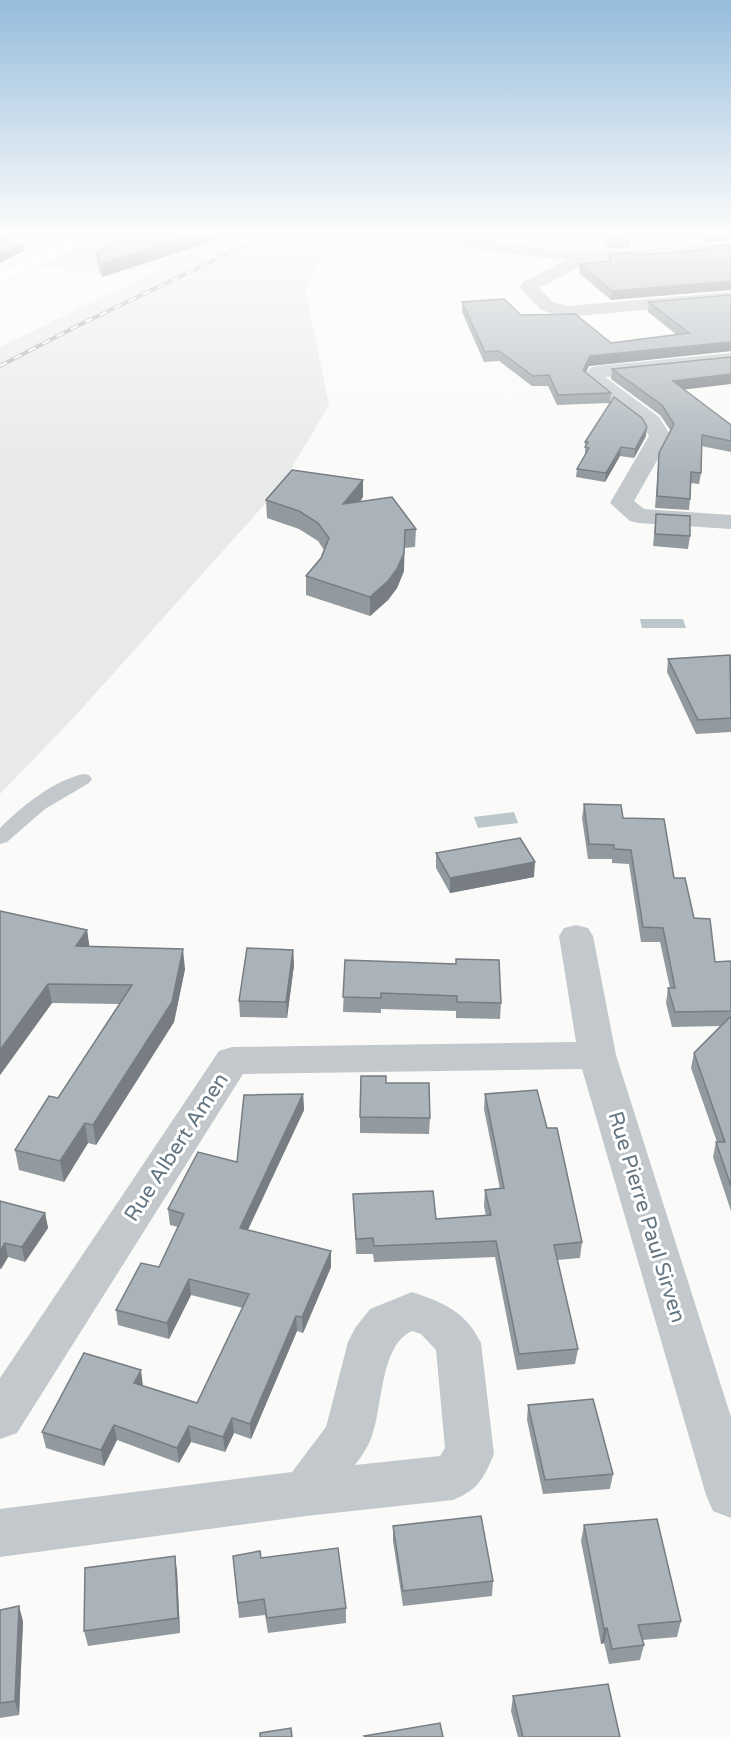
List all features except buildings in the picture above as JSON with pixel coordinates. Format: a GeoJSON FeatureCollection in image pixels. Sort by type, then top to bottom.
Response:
{"type":"FeatureCollection","features":[{"type":"Feature","properties":{"kind":"street"},"geometry":{"type":"LineString","coordinates":[[731,359],[597,372],[594,379],[652,421],[660,436],[622,503],[638,516],[731,522]]}},
{"type":"Feature","properties":{"kind":"street","name":"Rue Pierre Paul Sirven"},"geometry":{"type":"LineString","coordinates":[[576,936],[597,1055],[731,1494]]}},
{"type":"Feature","properties":{"kind":"street","name":"Rue Albert Amen"},"geometry":{"type":"LineString","coordinates":[[0,1418],[232,1061],[597,1055]]}},
{"type":"Feature","properties":{"kind":"street"},"geometry":{"type":"LineString","coordinates":[[0,1533],[306,1493]]}},
{"type":"Feature","properties":{"kind":"lane"},"geometry":{"type":"LineString","coordinates":[[0,838],[27,812],[50,796],[83,779]]}},
{"type":"Feature","properties":{"kind":"shaded area"},"geometry":{"type":"Polygon","coordinates":[[[68,314],[310,314],[329,405],[281,486],[77,714],[0,794],[0,347],[68,314]]]}},
{"type":"Feature","properties":{"kind":"shaded area"},"geometry":{"type":"Polygon","coordinates":[[[640,619],[683,619],[686,628],[642,628],[640,619]]]}},
{"type":"Feature","properties":{"kind":"shaded area"},"geometry":{"type":"Polygon","coordinates":[[[514,812],[518,823],[478,828],[474,817],[514,812]]]}},
{"type":"Feature","properties":{"kind":"railway"},"geometry":{"type":"LineString","coordinates":[[0,366],[102,314]]}}]}
